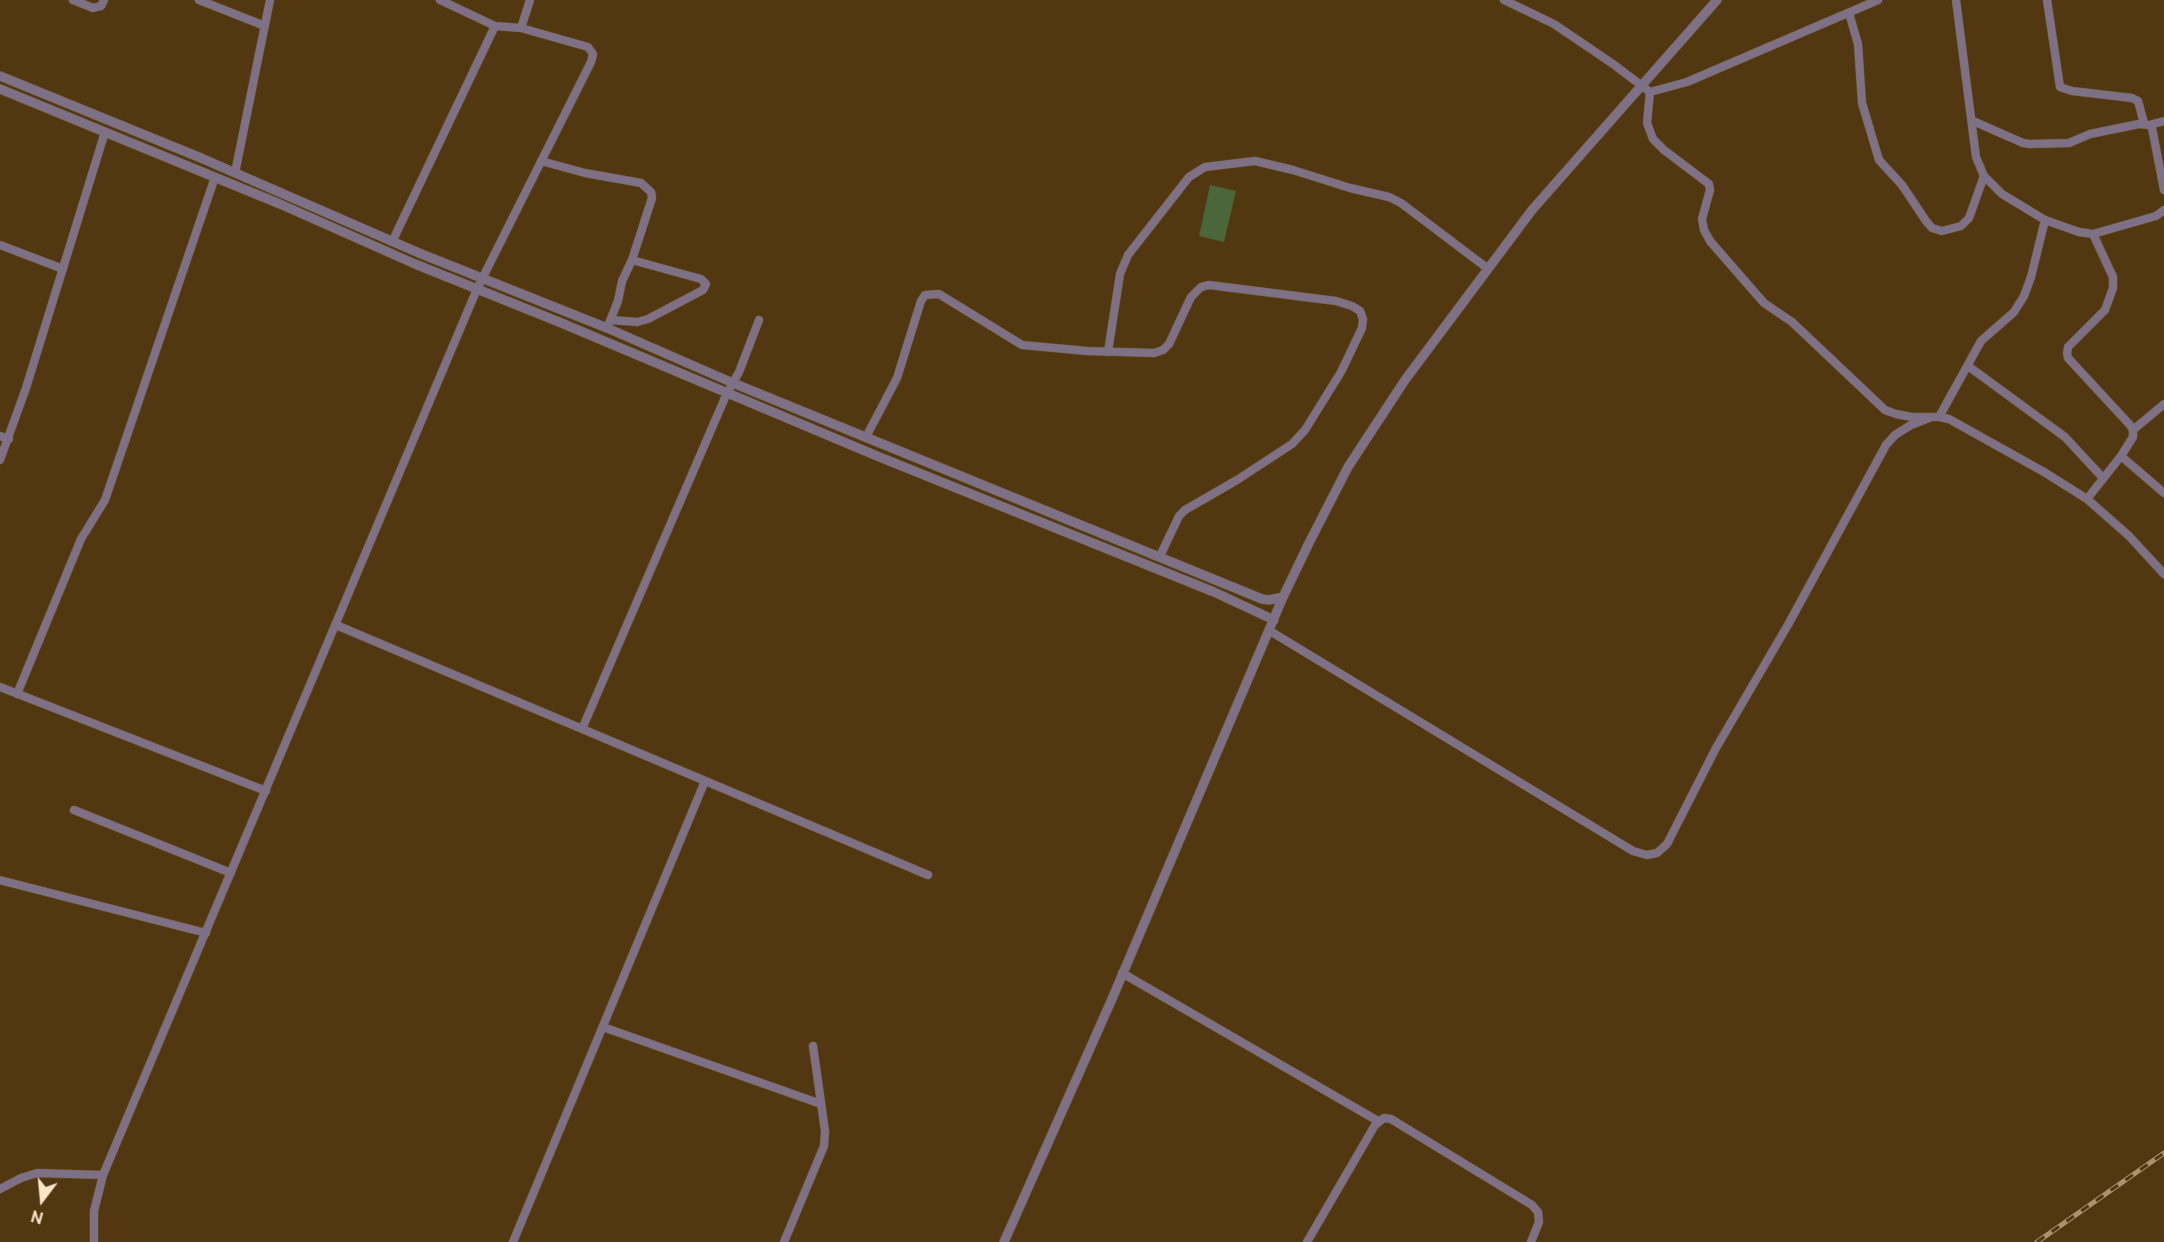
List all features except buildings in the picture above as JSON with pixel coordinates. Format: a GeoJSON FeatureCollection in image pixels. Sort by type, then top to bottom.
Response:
{"type":"FeatureCollection","features":[{"type":"Feature","properties":{"kind":"street"},"geometry":{"type":"LineString","coordinates":[[73,0],[93,8],[101,6],[104,0]]}},
{"type":"Feature","properties":{"kind":"street"},"geometry":{"type":"LineString","coordinates":[[199,0],[265,26]]}},
{"type":"Feature","properties":{"kind":"street"},"geometry":{"type":"LineString","coordinates":[[235,173],[270,0]]}},
{"type":"Feature","properties":{"kind":"street"},"geometry":{"type":"LineString","coordinates":[[94,1242],[94,1210],[103,1175],[477,289],[591,63],[593,54],[588,48],[521,28],[495,26],[440,0]]}},
{"type":"Feature","properties":{"kind":"street"},"geometry":{"type":"LineString","coordinates":[[521,28],[530,0]]}},
{"type":"Feature","properties":{"kind":"street"},"geometry":{"type":"LineString","coordinates":[[1504,0],[1554,24],[1650,92],[1687,82],[1878,0]]}},
{"type":"Feature","properties":{"kind":"street"},"geometry":{"type":"LineString","coordinates":[[1004,1242],[1283,597],[1348,467],[1405,380],[1532,210],[1717,0]]}},
{"type":"Feature","properties":{"kind":"street"},"geometry":{"type":"LineString","coordinates":[[1956,0],[1976,157],[1984,176],[2002,194],[2045,220],[2079,232],[2093,234],[2156,216],[2164,210]]}},
{"type":"Feature","properties":{"kind":"street"},"geometry":{"type":"LineString","coordinates":[[2047,0],[2060,87],[2072,92],[2132,98],[2138,102],[2147,124],[2152,128],[2164,190]]}},
{"type":"Feature","properties":{"kind":"street"},"geometry":{"type":"LineString","coordinates":[[1849,13],[1858,44],[1862,103],[1880,160],[1902,185],[1932,228],[1942,231],[1961,226],[1969,218],[1984,176]]}},
{"type":"Feature","properties":{"kind":"street"},"geometry":{"type":"LineString","coordinates":[[393,242],[495,26]]}},
{"type":"Feature","properties":{"kind":"street"},"geometry":{"type":"LineString","coordinates":[[0,76],[235,173],[393,242],[484,279],[609,324],[734,383],[1262,599],[1283,597]]}},
{"type":"Feature","properties":{"kind":"street"},"geometry":{"type":"LineString","coordinates":[[0,89],[215,177],[415,264],[877,456],[1214,592],[1274,620]]}},
{"type":"Feature","properties":{"kind":"street"},"geometry":{"type":"LineString","coordinates":[[1650,92],[1647,123],[1649,132],[1664,150],[1709,184],[1710,190],[1702,219],[1704,230],[1764,303],[1792,322],[1885,410],[1896,414],[1939,417],[1958,424],[2044,472],[2087,499],[2129,536],[2164,574]]}},
{"type":"Feature","properties":{"kind":"street"},"geometry":{"type":"LineString","coordinates":[[1973,121],[2030,144],[2075,142],[2090,134],[2164,121]]}},
{"type":"Feature","properties":{"kind":"street"},"geometry":{"type":"LineString","coordinates":[[0,460],[9,439],[105,132]]}},
{"type":"Feature","properties":{"kind":"street"},"geometry":{"type":"LineString","coordinates":[[541,161],[594,175],[640,183],[647,186],[651,192],[632,260],[622,281],[618,302],[609,324]]}},
{"type":"Feature","properties":{"kind":"street"},"geometry":{"type":"LineString","coordinates":[[1108,352],[1120,274],[1128,255],[1189,177],[1205,167],[1255,161],[1389,197],[1401,203],[1488,268]]}},
{"type":"Feature","properties":{"kind":"street"},"geometry":{"type":"LineString","coordinates":[[17,694],[81,539],[105,500],[215,177]]}},
{"type":"Feature","properties":{"kind":"street"},"geometry":{"type":"LineString","coordinates":[[1939,417],[1982,341],[2014,312],[2024,296],[2045,220]]}},
{"type":"Feature","properties":{"kind":"street"},"geometry":{"type":"LineString","coordinates":[[2087,499],[2133,437],[2130,425],[2068,358],[2067,353],[2068,347],[2105,310],[2113,288],[2113,277],[2093,234]]}},
{"type":"Feature","properties":{"kind":"street"},"geometry":{"type":"LineString","coordinates":[[0,245],[63,269]]}},
{"type":"Feature","properties":{"kind":"street"},"geometry":{"type":"LineString","coordinates":[[609,324],[648,319],[703,290],[706,284],[702,279],[632,260]]}},
{"type":"Feature","properties":{"kind":"street"},"geometry":{"type":"LineString","coordinates":[[866,437],[897,378],[921,301],[926,295],[939,294],[1022,345],[1108,352],[1154,353],[1163,350],[1169,344],[1191,297],[1201,286],[1209,285],[1336,301],[1360,311],[1363,319],[1362,328],[1341,372],[1305,430],[1292,444],[1185,510],[1179,516],[1160,556]]}},
{"type":"Feature","properties":{"kind":"street"},"geometry":{"type":"LineString","coordinates":[[582,729],[727,393],[734,383],[759,320]]}},
{"type":"Feature","properties":{"kind":"street"},"geometry":{"type":"LineString","coordinates":[[1968,366],[2065,437],[2103,478]]}},
{"type":"Feature","properties":{"kind":"street"},"geometry":{"type":"LineString","coordinates":[[2133,430],[2164,404]]}},
{"type":"Feature","properties":{"kind":"street"},"geometry":{"type":"LineString","coordinates":[[1270,631],[1633,851],[1647,855],[1657,853],[1667,844],[1716,748],[1806,592],[1886,445],[1895,435],[1929,418]]}},
{"type":"Feature","properties":{"kind":"street"},"geometry":{"type":"LineString","coordinates":[[0,436],[9,439]]}},
{"type":"Feature","properties":{"kind":"street"},"geometry":{"type":"LineString","coordinates":[[2121,456],[2164,494]]}},
{"type":"Feature","properties":{"kind":"street"},"geometry":{"type":"LineString","coordinates":[[336,625],[928,875]]}},
{"type":"Feature","properties":{"kind":"street"},"geometry":{"type":"LineString","coordinates":[[0,687],[266,791]]}},
{"type":"Feature","properties":{"kind":"street"},"geometry":{"type":"LineString","coordinates":[[513,1242],[705,781]]}},
{"type":"Feature","properties":{"kind":"street"},"geometry":{"type":"LineString","coordinates":[[74,810],[231,873]]}},
{"type":"Feature","properties":{"kind":"street"},"geometry":{"type":"LineString","coordinates":[[0,880],[206,933]]}},
{"type":"Feature","properties":{"kind":"street"},"geometry":{"type":"LineString","coordinates":[[1122,973],[1378,1121]]}},
{"type":"Feature","properties":{"kind":"street"},"geometry":{"type":"LineString","coordinates":[[603,1026],[821,1104]]}},
{"type":"Feature","properties":{"kind":"street"},"geometry":{"type":"LineString","coordinates":[[783,1242],[824,1146],[825,1131],[813,1046]]}},
{"type":"Feature","properties":{"kind":"street"},"geometry":{"type":"LineString","coordinates":[[1307,1242],[1378,1121],[1384,1118],[1391,1119],[1532,1204],[1538,1212],[1539,1222],[1531,1242]]}},
{"type":"Feature","properties":{"kind":"street"},"geometry":{"type":"LineString","coordinates":[[0,1189],[37,1173],[103,1175]]}},
{"type":"Feature","properties":{"kind":"green space"},"geometry":{"type":"Polygon","coordinates":[[[1210,185],[1236,191],[1224,242],[1199,236],[1210,185]]]}},
{"type":"Feature","properties":{"kind":"railway"},"geometry":{"type":"LineString","coordinates":[[2037,1242],[2164,1153]]}}]}
